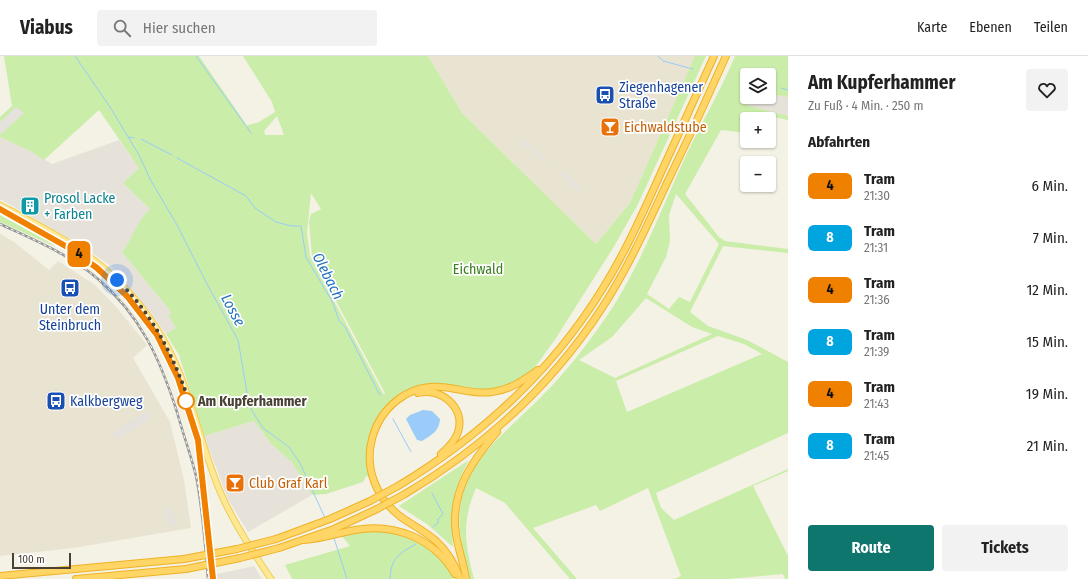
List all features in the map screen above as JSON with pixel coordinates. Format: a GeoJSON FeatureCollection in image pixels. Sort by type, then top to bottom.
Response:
{"type":"FeatureCollection","features":[{"type":"Feature","properties":{"kind":"highway"},"geometry":{"type":"LineString","coordinates":[[0,576],[184,559],[237,549],[276,539],[343,514],[370,501],[420,473],[459,446],[497,415],[549,362],[582,319],[616,266],[640,218],[714,56]]}},
{"type":"Feature","properties":{"kind":"highway"},"geometry":{"type":"LineString","coordinates":[[465,579],[454,517],[459,492],[472,462],[515,412],[569,354],[611,293],[639,243],[726,56]]}},
{"type":"Feature","properties":{"kind":"highway"},"geometry":{"type":"LineString","coordinates":[[459,579],[451,559],[442,547],[431,537],[396,513],[380,495],[372,478],[370,459],[371,441],[375,429],[381,418],[392,404],[413,391],[435,386],[478,393],[501,391],[517,384],[549,362]]}},
{"type":"Feature","properties":{"kind":"highway"},"geometry":{"type":"LineString","coordinates":[[420,473],[450,446],[459,428],[459,417],[452,404],[440,394],[430,392],[420,392],[404,399],[394,406],[383,420],[378,430],[373,447],[374,471],[380,488],[389,503],[445,545],[458,564],[465,579]]}},
{"type":"Feature","properties":{"kind":"highway"},"geometry":{"type":"LineString","coordinates":[[316,538],[405,494],[465,454],[515,412]]}},
{"type":"Feature","properties":{"kind":"highway"},"geometry":{"type":"LineString","coordinates":[[76,579],[186,568],[240,558],[304,540],[352,530],[386,528],[415,537],[440,554],[459,579]]}},
{"type":"Feature","properties":{"kind":"main road"},"geometry":{"type":"LineString","coordinates":[[0,205],[84,252],[123,286],[149,317],[166,345],[180,375],[221,495],[241,531],[271,579]]}},
{"type":"Feature","properties":{"kind":"shaded area"},"geometry":{"type":"Polygon","coordinates":[[[428,56],[695,56],[630,203],[596,244],[462,113],[428,56]]]}},
{"type":"Feature","properties":{"kind":"shaded area"},"geometry":{"type":"Polygon","coordinates":[[[776,95],[788,97],[788,116],[776,112],[746,105],[776,104],[776,95]]]}},
{"type":"Feature","properties":{"kind":"shaded area"},"geometry":{"type":"Polygon","coordinates":[[[16,107],[24,113],[0,135],[0,122],[16,107]]]}},
{"type":"Feature","properties":{"kind":"shaded area"},"geometry":{"type":"Polygon","coordinates":[[[0,137],[32,152],[52,164],[119,140],[139,168],[123,183],[150,209],[144,215],[129,243],[122,252],[172,313],[168,315],[176,328],[166,334],[151,313],[111,266],[77,243],[0,199],[0,137]]]}},
{"type":"Feature","properties":{"kind":"shaded area"},"geometry":{"type":"Polygon","coordinates":[[[521,138],[547,160],[547,163],[521,142],[521,138]]]}},
{"type":"Feature","properties":{"kind":"shaded area"},"geometry":{"type":"Polygon","coordinates":[[[560,170],[580,187],[579,191],[560,174],[560,170]]]}},
{"type":"Feature","properties":{"kind":"shaded area"},"geometry":{"type":"Polygon","coordinates":[[[0,234],[14,242],[49,270],[58,261],[95,285],[117,308],[147,345],[133,358],[170,422],[184,480],[191,528],[73,548],[0,556],[0,234]]]}},
{"type":"Feature","properties":{"kind":"shaded area"},"geometry":{"type":"Polygon","coordinates":[[[145,412],[150,419],[115,439],[112,433],[145,412]]]}},
{"type":"Feature","properties":{"kind":"shaded area"},"geometry":{"type":"Polygon","coordinates":[[[254,421],[271,444],[292,462],[312,495],[248,532],[228,499],[204,436],[254,421]]]}},
{"type":"Feature","properties":{"kind":"shaded area"},"geometry":{"type":"Polygon","coordinates":[[[171,508],[176,524],[169,526],[165,510],[171,508]]]}},
{"type":"Feature","properties":{"kind":"shaded area"},"geometry":{"type":"Polygon","coordinates":[[[254,566],[262,579],[217,579],[217,574],[254,566]]]}},
{"type":"Feature","properties":{"kind":"green space","name":"Eichwald"},"geometry":{"type":"Polygon","coordinates":[[[4,56],[199,56],[246,124],[245,126],[259,122],[275,112],[272,102],[243,56],[428,56],[462,113],[596,244],[630,203],[695,56],[706,56],[638,204],[613,248],[556,338],[533,370],[513,383],[495,390],[478,391],[446,385],[397,398],[372,435],[371,477],[366,476],[363,482],[326,494],[312,495],[292,462],[271,444],[254,421],[204,436],[179,355],[166,334],[176,328],[168,315],[172,313],[122,252],[138,224],[150,209],[123,183],[139,168],[99,110],[44,160],[32,152],[0,137],[0,117],[12,106],[4,56]],[[277,116],[264,131],[265,135],[284,135],[277,116]],[[311,193],[307,233],[310,256],[384,395],[385,393],[312,256],[309,222],[311,214],[321,209],[311,193]]]}},
{"type":"Feature","properties":{"kind":"green space"},"geometry":{"type":"Polygon","coordinates":[[[735,56],[788,56],[788,97],[776,95],[776,68],[740,68],[740,104],[746,104],[773,112],[740,112],[740,132],[721,130],[685,194],[719,237],[725,241],[788,249],[788,253],[723,246],[690,312],[708,326],[747,340],[788,362],[788,433],[656,493],[661,508],[674,520],[788,469],[788,471],[753,486],[788,556],[788,579],[785,579],[783,574],[729,579],[674,579],[681,576],[648,488],[600,511],[596,505],[533,528],[577,579],[570,579],[505,503],[476,488],[471,501],[466,523],[468,555],[474,579],[469,579],[460,532],[460,509],[465,486],[471,473],[488,449],[550,388],[566,370],[616,303],[639,260],[689,149],[735,56]],[[676,194],[669,215],[670,241],[666,257],[647,294],[669,309],[679,297],[690,302],[719,244],[676,194]],[[646,298],[612,337],[579,360],[615,378],[712,334],[692,327],[646,298]],[[718,336],[616,381],[627,412],[762,354],[744,344],[718,336]]]}},
{"type":"Feature","properties":{"kind":"green space"},"geometry":{"type":"Polygon","coordinates":[[[776,113],[788,116],[788,120],[776,117],[776,113]]]}},
{"type":"Feature","properties":{"kind":"green space"},"geometry":{"type":"Polygon","coordinates":[[[0,215],[53,244],[54,246],[0,222],[0,215]]]}},
{"type":"Feature","properties":{"kind":"green space"},"geometry":{"type":"Polygon","coordinates":[[[469,460],[456,491],[452,524],[453,547],[427,524],[399,506],[469,460]]]}},
{"type":"Feature","properties":{"kind":"green space"},"geometry":{"type":"Polygon","coordinates":[[[379,530],[412,540],[432,552],[441,559],[454,579],[292,579],[285,565],[350,546],[342,536],[379,530]]]}},
{"type":"Feature","properties":{"kind":"water"},"geometry":{"type":"Polygon","coordinates":[[[423,410],[432,411],[440,419],[437,430],[422,441],[417,440],[406,419],[410,415],[423,410]]]}},
{"type":"Feature","properties":{"kind":"waterway","name":"Losse"},"geometry":{"type":"LineString","coordinates":[[75,56],[110,107],[139,155],[150,179],[177,225],[238,340],[248,398],[252,411],[263,428],[289,447],[300,463],[325,518]]}},
{"type":"Feature","properties":{"kind":"waterway"},"geometry":{"type":"LineString","coordinates":[[196,56],[251,133]]}},
{"type":"Feature","properties":{"kind":"waterway"},"geometry":{"type":"LineString","coordinates":[[658,56],[663,61],[693,69]]}},
{"type":"Feature","properties":{"kind":"waterway"},"geometry":{"type":"LineString","coordinates":[[781,88],[788,90]]}},
{"type":"Feature","properties":{"kind":"waterway","name":"Losse"},"geometry":{"type":"LineString","coordinates":[[129,137],[134,138]]}},
{"type":"Feature","properties":{"kind":"waterway","name":"Olebach"},"geometry":{"type":"LineString","coordinates":[[141,139],[172,155]]}},
{"type":"Feature","properties":{"kind":"waterway","name":"Olebach"},"geometry":{"type":"LineString","coordinates":[[177,158],[246,196],[255,208],[276,222],[291,226],[301,226],[306,257],[333,303],[339,321],[345,327],[380,395]]}},
{"type":"Feature","properties":{"kind":"waterway","name":"Olebach"},"geometry":{"type":"LineString","coordinates":[[393,419],[411,452]]}},
{"type":"Feature","properties":{"kind":"waterway","name":"Olebach"},"geometry":{"type":"LineString","coordinates":[[432,493],[443,514],[438,519],[438,523],[433,527]]}},
{"type":"Feature","properties":{"kind":"waterway","name":"Losse"},"geometry":{"type":"LineString","coordinates":[[334,538],[347,579]]}},
{"type":"Feature","properties":{"kind":"waterway","name":"Olebach"},"geometry":{"type":"LineString","coordinates":[[390,579],[394,561],[400,554],[416,544]]}},
{"type":"Feature","properties":{"kind":"tram line"},"geometry":{"type":"LineString","coordinates":[[0,209],[61,243],[97,267],[127,296],[160,341],[178,378],[198,440],[213,579]]}},
{"type":"Feature","properties":{"kind":"tram line","name":"4"},"geometry":{"type":"LineString","coordinates":[[0,209],[69,248],[110,278],[127,296],[157,335],[178,378],[198,440],[203,471],[213,579]]}},
{"type":"Feature","properties":{"kind":"railway"},"geometry":{"type":"LineString","coordinates":[[0,224],[51,248],[87,270],[113,293],[126,308],[147,340],[164,374],[196,476],[202,515],[208,579]]}},
{"type":"Feature","properties":{"kind":"place","name":"Ziegenhagener Straße"},"geometry":{"type":"Point","coordinates":[605,95]}},
{"type":"Feature","properties":{"kind":"place","name":"Eichwaldstube"},"geometry":{"type":"Point","coordinates":[610,127]}},
{"type":"Feature","properties":{"kind":"place","name":"Prosol Lacke + Farben"},"geometry":{"type":"Point","coordinates":[30,206]}},
{"type":"Feature","properties":{"kind":"place","name":"Unter dem Steinbruch"},"geometry":{"type":"Point","coordinates":[70,288]}},
{"type":"Feature","properties":{"kind":"place","name":"Kalkbergweg"},"geometry":{"type":"Point","coordinates":[56,401]}},
{"type":"Feature","properties":{"kind":"place","name":"Am Kupferhammer"},"geometry":{"type":"Point","coordinates":[186,401]}},
{"type":"Feature","properties":{"kind":"place","name":"Club Graf Karl"},"geometry":{"type":"Point","coordinates":[235,483]}},
{"type":"Feature","properties":{"kind":"route"},"geometry":{"type":"LineString","coordinates":[[117,280],[149,317],[166,345],[174,360],[190,404],[186,401]]}}]}
